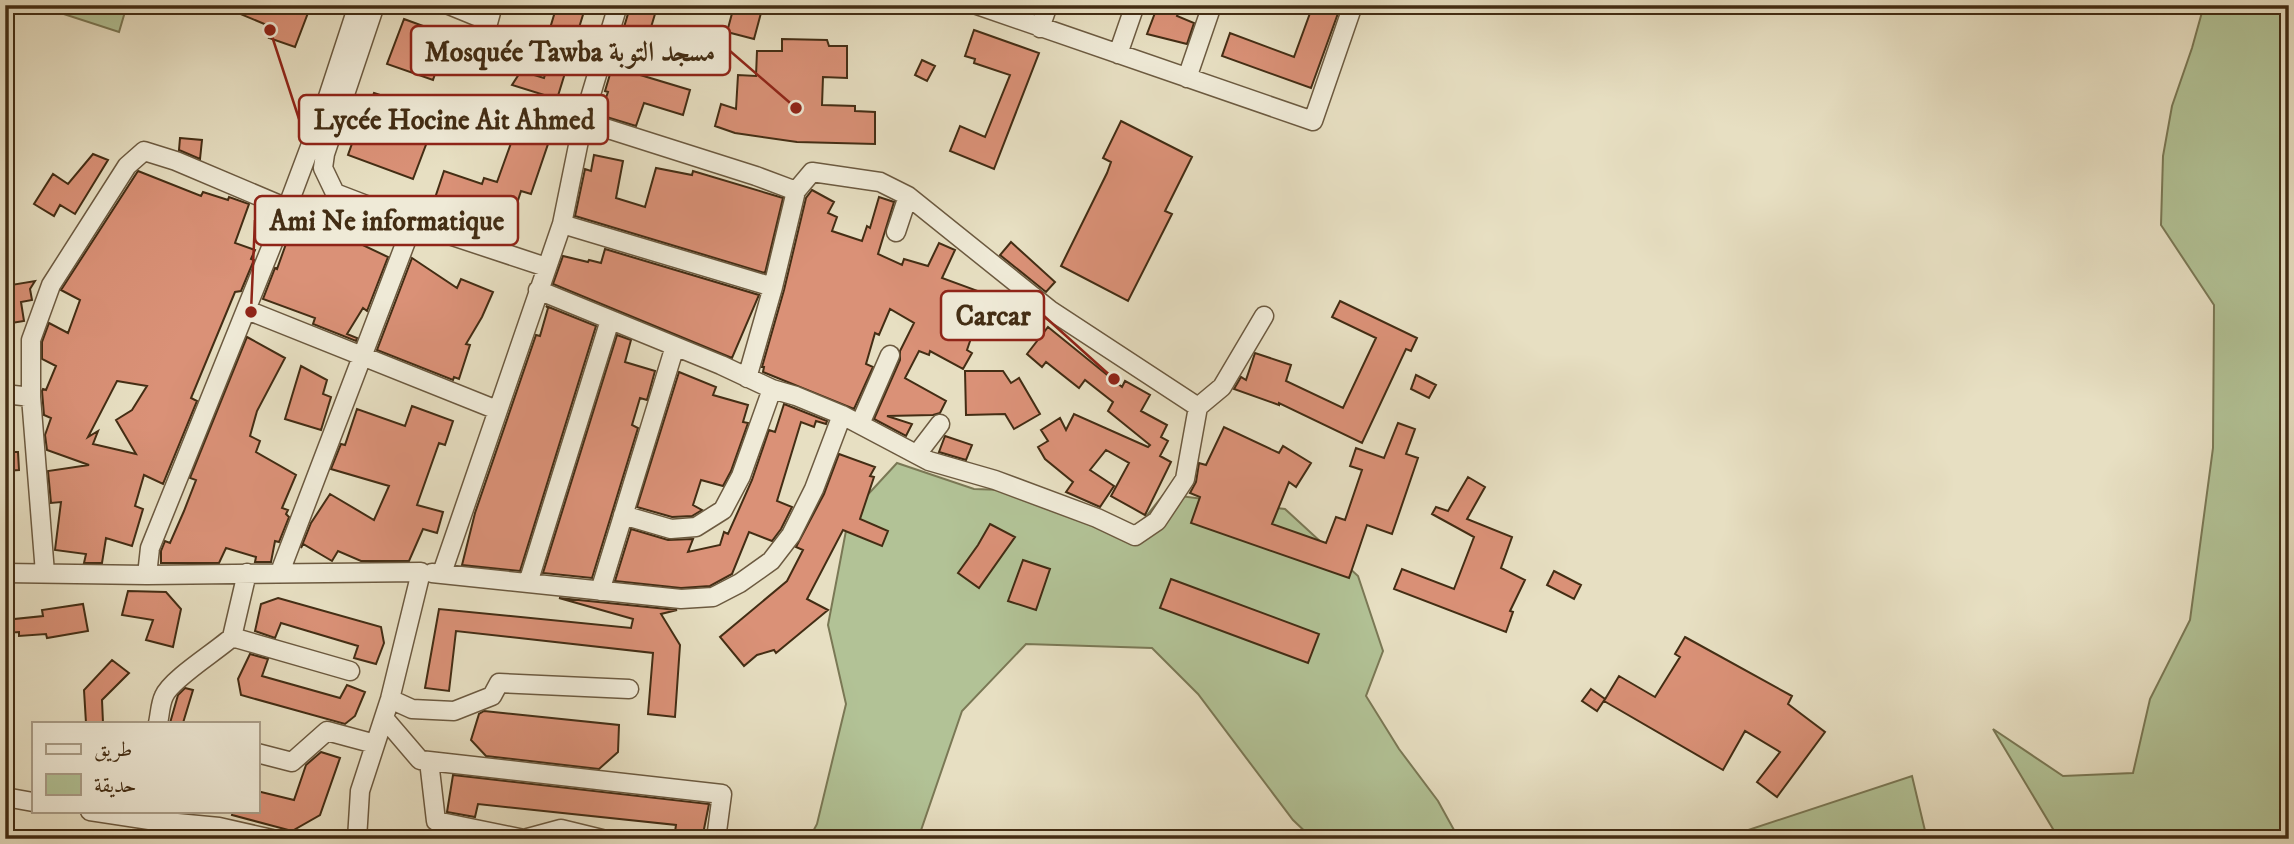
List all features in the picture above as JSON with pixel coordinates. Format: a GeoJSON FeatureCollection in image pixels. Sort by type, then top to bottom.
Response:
{"type":"FeatureCollection","features":[{"type":"Feature","properties":{"kind":"street"},"geometry":{"type":"LineString","coordinates":[[147,575],[150,548],[287,208],[322,115],[358,5]]}},
{"type":"Feature","properties":{"kind":"street"},"geometry":{"type":"LineString","coordinates":[[375,5],[325,155],[323,168],[335,193],[413,223],[546,267]]}},
{"type":"Feature","properties":{"kind":"street"},"geometry":{"type":"LineString","coordinates":[[449,5],[491,13],[478,60]]}},
{"type":"Feature","properties":{"kind":"street"},"geometry":{"type":"LineString","coordinates":[[442,573],[562,224],[583,121],[618,5]]}},
{"type":"Feature","properties":{"kind":"street"},"geometry":{"type":"LineString","coordinates":[[977,5],[1313,121],[1353,5]]}},
{"type":"Feature","properties":{"kind":"street"},"geometry":{"type":"LineString","coordinates":[[1040,28],[1048,5]]}},
{"type":"Feature","properties":{"kind":"street"},"geometry":{"type":"LineString","coordinates":[[1118,54],[1135,5]]}},
{"type":"Feature","properties":{"kind":"street"},"geometry":{"type":"LineString","coordinates":[[1187,78],[1212,5]]}},
{"type":"Feature","properties":{"kind":"street"},"geometry":{"type":"LineString","coordinates":[[583,121],[796,191]]}},
{"type":"Feature","properties":{"kind":"street"},"geometry":{"type":"LineString","coordinates":[[45,573],[31,397],[31,340],[51,285],[127,166],[144,151],[287,208]]}},
{"type":"Feature","properties":{"kind":"street"},"geometry":{"type":"LineString","coordinates":[[747,378],[796,191],[812,172],[880,182],[908,196],[1050,310],[1198,407]]}},
{"type":"Feature","properties":{"kind":"street"},"geometry":{"type":"LineString","coordinates":[[896,232],[908,196]]}},
{"type":"Feature","properties":{"kind":"street"},"geometry":{"type":"LineString","coordinates":[[281,572],[413,223]]}},
{"type":"Feature","properties":{"kind":"street"},"geometry":{"type":"LineString","coordinates":[[562,224],[773,287]]}},
{"type":"Feature","properties":{"kind":"street"},"geometry":{"type":"LineString","coordinates":[[538,290],[772,389],[842,415],[929,460],[995,480],[1097,518],[1135,536],[1157,521],[1185,479],[1198,407],[1222,387],[1264,316]]}},
{"type":"Feature","properties":{"kind":"street"},"geometry":{"type":"LineString","coordinates":[[247,310],[497,410]]}},
{"type":"Feature","properties":{"kind":"street"},"geometry":{"type":"LineString","coordinates":[[528,583],[610,320]]}},
{"type":"Feature","properties":{"kind":"street"},"geometry":{"type":"LineString","coordinates":[[600,591],[675,346]]}},
{"type":"Feature","properties":{"kind":"street"},"geometry":{"type":"LineString","coordinates":[[860,425],[890,355]]}},
{"type":"Feature","properties":{"kind":"street"},"geometry":{"type":"LineString","coordinates":[[623,515],[671,529],[696,527],[723,510],[741,476],[772,389]]}},
{"type":"Feature","properties":{"kind":"street"},"geometry":{"type":"LineString","coordinates":[[5,394],[31,397]]}},
{"type":"Feature","properties":{"kind":"street"},"geometry":{"type":"LineString","coordinates":[[5,573],[147,575],[421,572],[681,599],[713,597],[740,583],[771,561],[791,535],[814,489],[842,415]]}},
{"type":"Feature","properties":{"kind":"street"},"geometry":{"type":"LineString","coordinates":[[917,454],[940,424]]}},
{"type":"Feature","properties":{"kind":"street"},"geometry":{"type":"LineString","coordinates":[[353,838],[360,791],[390,699],[421,572]]}},
{"type":"Feature","properties":{"kind":"street"},"geometry":{"type":"LineString","coordinates":[[158,722],[164,694],[184,674],[217,652],[232,637],[247,573]]}},
{"type":"Feature","properties":{"kind":"street"},"geometry":{"type":"LineString","coordinates":[[232,637],[351,671]]}},
{"type":"Feature","properties":{"kind":"street"},"geometry":{"type":"LineString","coordinates":[[390,699],[412,709],[454,711],[492,696],[499,682],[629,689]]}},
{"type":"Feature","properties":{"kind":"street"},"geometry":{"type":"LineString","coordinates":[[384,718],[420,760],[722,794],[716,839]]}},
{"type":"Feature","properties":{"kind":"street"},"geometry":{"type":"LineString","coordinates":[[259,754],[292,762],[327,731],[375,744]]}},
{"type":"Feature","properties":{"kind":"street"},"geometry":{"type":"LineString","coordinates":[[429,761],[436,821],[524,839],[561,829],[601,839]]}},
{"type":"Feature","properties":{"kind":"street"},"geometry":{"type":"LineString","coordinates":[[5,797],[32,802]]}},
{"type":"Feature","properties":{"kind":"street"},"geometry":{"type":"LineString","coordinates":[[97,812],[219,833],[272,839]]}},
{"type":"Feature","properties":{"kind":"green space"},"geometry":{"type":"Polygon","coordinates":[[[36,5],[127,5],[119,32],[36,5]]]}},
{"type":"Feature","properties":{"kind":"green space"},"geometry":{"type":"Polygon","coordinates":[[[2204,5],[2289,5],[2289,839],[2059,839],[1993,729],[2063,776],[2133,773],[2150,699],[2190,620],[2213,448],[2214,305],[2161,225],[2163,156],[2172,106],[2204,5]]]}},
{"type":"Feature","properties":{"kind":"green space"},"geometry":{"type":"Polygon","coordinates":[[[897,463],[974,489],[1031,491],[1128,539],[1164,494],[1285,509],[1358,576],[1383,651],[1366,696],[1399,749],[1438,801],[1459,839],[1313,839],[1293,820],[1198,694],[1152,648],[1026,644],[962,711],[918,839],[809,839],[817,824],[846,704],[828,625],[849,515],[897,463]]]}},
{"type":"Feature","properties":{"kind":"green space"},"geometry":{"type":"Polygon","coordinates":[[[1912,776],[1927,839],[1721,839],[1912,776]]]}},
{"type":"Feature","properties":{"kind":"building"},"geometry":{"type":"Polygon","coordinates":[[[219,5],[311,5],[295,47],[269,38],[274,28],[219,5]]]}},
{"type":"Feature","properties":{"kind":"building"},"geometry":{"type":"Polygon","coordinates":[[[557,5],[586,5],[557,99],[512,85],[521,71],[544,78],[557,37],[548,35],[557,5]]]}},
{"type":"Feature","properties":{"kind":"building"},"geometry":{"type":"Polygon","coordinates":[[[1158,5],[1181,5],[1177,16],[1194,23],[1187,44],[1147,34],[1158,5]]]}},
{"type":"Feature","properties":{"kind":"building"},"geometry":{"type":"Polygon","coordinates":[[[1313,5],[1341,5],[1311,88],[1222,56],[1230,33],[1294,57],[1313,5]]]}},
{"type":"Feature","properties":{"kind":"building"},"geometry":{"type":"Polygon","coordinates":[[[734,6],[761,13],[754,39],[727,32],[734,6]]]}},
{"type":"Feature","properties":{"kind":"building"},"geometry":{"type":"Polygon","coordinates":[[[630,7],[655,14],[637,74],[690,90],[683,115],[644,103],[636,126],[600,115],[630,7]]]}},
{"type":"Feature","properties":{"kind":"building"},"geometry":{"type":"Polygon","coordinates":[[[404,19],[448,35],[433,80],[387,64],[404,19]]]}},
{"type":"Feature","properties":{"kind":"building"},"geometry":{"type":"Polygon","coordinates":[[[974,30],[1039,53],[994,169],[950,151],[960,126],[985,137],[1010,75],[974,63],[975,59],[965,56],[974,30]]]}},
{"type":"Feature","properties":{"kind":"building"},"geometry":{"type":"Polygon","coordinates":[[[782,39],[827,40],[829,46],[847,46],[847,78],[823,77],[822,105],[855,106],[855,111],[875,112],[875,144],[797,142],[735,133],[715,126],[721,104],[736,109],[738,75],[756,76],[757,51],[782,51],[782,39]]]}},
{"type":"Feature","properties":{"kind":"building"},"geometry":{"type":"Polygon","coordinates":[[[922,60],[935,66],[927,81],[915,75],[922,60]]]}},
{"type":"Feature","properties":{"kind":"building"},"geometry":{"type":"Polygon","coordinates":[[[374,93],[407,108],[398,131],[427,142],[413,179],[348,155],[361,118],[364,119],[374,93]]]}},
{"type":"Feature","properties":{"kind":"building"},"geometry":{"type":"Polygon","coordinates":[[[1121,121],[1192,157],[1165,211],[1172,214],[1128,301],[1061,266],[1107,173],[1111,162],[1103,158],[1121,121]]]}},
{"type":"Feature","properties":{"kind":"building"},"geometry":{"type":"Polygon","coordinates":[[[515,132],[548,144],[531,194],[521,191],[511,222],[482,212],[478,224],[441,211],[444,202],[435,198],[444,171],[482,184],[484,178],[497,182],[515,132]]]}},
{"type":"Feature","properties":{"kind":"building"},"geometry":{"type":"Polygon","coordinates":[[[180,138],[202,140],[200,159],[179,150],[180,138]]]}},
{"type":"Feature","properties":{"kind":"building"},"geometry":{"type":"Polygon","coordinates":[[[93,154],[108,160],[75,214],[60,205],[54,216],[34,204],[53,174],[68,184],[93,154]]]}},
{"type":"Feature","properties":{"kind":"building"},"geometry":{"type":"Polygon","coordinates":[[[594,155],[623,161],[616,198],[645,207],[656,168],[692,175],[693,171],[783,198],[765,273],[575,216],[585,169],[591,171],[594,155]]]}},
{"type":"Feature","properties":{"kind":"building"},"geometry":{"type":"Polygon","coordinates":[[[138,171],[201,196],[203,192],[249,204],[235,243],[255,250],[251,259],[254,260],[241,291],[235,292],[191,398],[197,401],[163,484],[144,475],[135,506],[143,509],[132,546],[106,538],[102,563],[84,563],[86,554],[55,550],[61,502],[51,503],[48,471],[89,465],[47,450],[45,435],[51,418],[44,415],[42,391],[46,390],[56,366],[42,359],[42,342],[49,323],[68,333],[80,300],[61,290],[138,171]],[[117,381],[88,437],[98,431],[93,444],[136,454],[116,420],[132,410],[147,386],[117,381]]]}},
{"type":"Feature","properties":{"kind":"building"},"geometry":{"type":"Polygon","coordinates":[[[812,190],[834,202],[828,213],[837,217],[832,231],[862,241],[867,226],[870,228],[879,197],[894,202],[878,254],[902,265],[904,259],[928,266],[939,243],[955,250],[942,278],[986,294],[967,350],[972,353],[963,369],[930,351],[929,355],[919,351],[905,378],[946,401],[940,413],[933,415],[887,416],[912,424],[906,436],[874,419],[900,360],[900,351],[914,323],[890,309],[879,335],[875,333],[866,364],[873,367],[854,409],[763,372],[762,367],[806,198],[812,190]]]}},
{"type":"Feature","properties":{"kind":"building"},"geometry":{"type":"Polygon","coordinates":[[[301,202],[357,226],[352,240],[388,257],[367,311],[363,308],[347,334],[357,338],[356,341],[313,324],[315,318],[263,299],[301,202]]]}},
{"type":"Feature","properties":{"kind":"building"},"geometry":{"type":"Polygon","coordinates":[[[1011,242],[1055,282],[1046,292],[1000,255],[1011,242]]]}},
{"type":"Feature","properties":{"kind":"building"},"geometry":{"type":"Polygon","coordinates":[[[605,249],[759,295],[732,358],[553,284],[563,256],[601,263],[605,249]]]}},
{"type":"Feature","properties":{"kind":"building"},"geometry":{"type":"Polygon","coordinates":[[[412,258],[457,288],[461,279],[493,292],[466,344],[470,345],[459,379],[454,377],[453,380],[377,350],[412,258]]]}},
{"type":"Feature","properties":{"kind":"building"},"geometry":{"type":"Polygon","coordinates":[[[35,281],[30,289],[32,300],[21,302],[24,321],[5,324],[5,286],[35,281]]]}},
{"type":"Feature","properties":{"kind":"building"},"geometry":{"type":"Polygon","coordinates":[[[1340,301],[1417,338],[1411,351],[1406,349],[1362,443],[1279,403],[1234,389],[1241,377],[1246,380],[1255,353],[1291,365],[1286,381],[1343,408],[1376,338],[1332,317],[1340,301]]]}},
{"type":"Feature","properties":{"kind":"building"},"geometry":{"type":"Polygon","coordinates":[[[546,306],[596,326],[520,571],[462,565],[475,513],[536,335],[540,336],[548,308],[546,306]]]}},
{"type":"Feature","properties":{"kind":"building"},"geometry":{"type":"Polygon","coordinates":[[[1048,327],[1122,387],[1125,381],[1150,395],[1141,411],[1167,425],[1161,437],[1168,441],[1160,456],[1171,462],[1145,515],[1111,496],[1129,463],[1106,450],[1090,470],[1114,486],[1100,507],[1066,492],[1073,482],[1045,459],[1038,447],[1048,441],[1041,430],[1060,418],[1066,430],[1074,414],[1148,447],[1150,445],[1108,411],[1113,402],[1085,380],[1079,388],[1046,362],[1042,367],[1027,354],[1048,327]]]}},
{"type":"Feature","properties":{"kind":"building"},"geometry":{"type":"Polygon","coordinates":[[[617,335],[631,340],[625,362],[655,371],[647,400],[640,398],[632,425],[638,428],[592,578],[543,573],[617,335]]]}},
{"type":"Feature","properties":{"kind":"building"},"geometry":{"type":"Polygon","coordinates":[[[247,337],[285,358],[257,411],[250,436],[260,441],[256,452],[296,475],[282,508],[288,510],[286,514],[289,517],[279,542],[275,541],[271,562],[255,562],[256,557],[226,548],[219,563],[161,563],[161,551],[165,541],[170,543],[184,511],[196,480],[190,478],[247,337]]]}},
{"type":"Feature","properties":{"kind":"building"},"geometry":{"type":"Polygon","coordinates":[[[301,366],[327,380],[323,394],[331,397],[321,430],[285,419],[301,366]]]}},
{"type":"Feature","properties":{"kind":"building"},"geometry":{"type":"Polygon","coordinates":[[[965,371],[1003,371],[1011,383],[1019,378],[1040,414],[1014,429],[1005,414],[966,415],[965,371]]]}},
{"type":"Feature","properties":{"kind":"building"},"geometry":{"type":"Polygon","coordinates":[[[679,372],[716,387],[713,395],[748,405],[743,422],[748,423],[723,486],[701,480],[693,505],[702,510],[692,516],[672,517],[637,507],[679,372]]]}},
{"type":"Feature","properties":{"kind":"building"},"geometry":{"type":"Polygon","coordinates":[[[1416,375],[1436,385],[1429,398],[1411,389],[1416,375]]]}},
{"type":"Feature","properties":{"kind":"building"},"geometry":{"type":"Polygon","coordinates":[[[784,404],[827,421],[826,424],[816,421],[814,427],[801,422],[777,501],[792,507],[772,541],[749,532],[732,574],[710,586],[681,588],[615,581],[631,529],[668,540],[693,539],[688,552],[720,545],[724,532],[728,534],[752,480],[769,430],[775,432],[784,404]]]}},
{"type":"Feature","properties":{"kind":"building"},"geometry":{"type":"Polygon","coordinates":[[[412,406],[453,421],[445,445],[439,443],[417,505],[443,512],[437,533],[423,529],[409,561],[361,561],[338,551],[332,561],[303,544],[301,548],[311,523],[330,494],[374,520],[389,486],[331,469],[341,444],[345,445],[357,409],[405,426],[412,406]]]}},
{"type":"Feature","properties":{"kind":"building"},"geometry":{"type":"Polygon","coordinates":[[[1398,423],[1415,429],[1406,454],[1418,458],[1392,534],[1367,525],[1349,578],[1191,523],[1200,497],[1190,493],[1196,482],[1199,463],[1206,465],[1224,427],[1279,453],[1283,446],[1311,463],[1296,487],[1289,482],[1272,524],[1326,543],[1336,517],[1345,520],[1362,470],[1350,466],[1356,448],[1384,458],[1398,423]]]}},
{"type":"Feature","properties":{"kind":"building"},"geometry":{"type":"Polygon","coordinates":[[[945,436],[972,445],[966,460],[939,452],[945,436]]]}},
{"type":"Feature","properties":{"kind":"building"},"geometry":{"type":"Polygon","coordinates":[[[5,452],[18,452],[19,470],[5,471],[5,452]]]}},
{"type":"Feature","properties":{"kind":"building"},"geometry":{"type":"Polygon","coordinates":[[[839,454],[875,467],[870,476],[874,477],[860,519],[888,531],[882,546],[843,530],[807,599],[828,610],[776,653],[774,650],[757,655],[744,666],[720,637],[787,581],[803,550],[796,547],[824,494],[839,454]]]}},
{"type":"Feature","properties":{"kind":"building"},"geometry":{"type":"Polygon","coordinates":[[[1468,477],[1485,487],[1467,519],[1512,537],[1501,568],[1525,580],[1510,611],[1513,612],[1506,632],[1394,589],[1402,569],[1454,589],[1474,537],[1432,514],[1436,507],[1448,511],[1468,477]]]}},
{"type":"Feature","properties":{"kind":"building"},"geometry":{"type":"Polygon","coordinates":[[[990,524],[1015,537],[979,588],[958,573],[990,524]]]}},
{"type":"Feature","properties":{"kind":"building"},"geometry":{"type":"Polygon","coordinates":[[[1023,560],[1050,569],[1036,610],[1008,601],[1023,560]]]}},
{"type":"Feature","properties":{"kind":"building"},"geometry":{"type":"Polygon","coordinates":[[[1554,571],[1581,585],[1574,599],[1547,585],[1554,571]]]}},
{"type":"Feature","properties":{"kind":"building"},"geometry":{"type":"Polygon","coordinates":[[[1171,579],[1319,634],[1308,663],[1160,608],[1171,579]]]}},
{"type":"Feature","properties":{"kind":"building"},"geometry":{"type":"Polygon","coordinates":[[[128,591],[166,592],[181,609],[173,647],[146,640],[153,620],[122,615],[128,591]]]}},
{"type":"Feature","properties":{"kind":"building"},"geometry":{"type":"Polygon","coordinates":[[[278,598],[381,627],[384,643],[376,664],[354,658],[358,646],[281,623],[275,638],[255,631],[261,604],[278,598]]]}},
{"type":"Feature","properties":{"kind":"building"},"geometry":{"type":"Polygon","coordinates":[[[559,598],[677,610],[661,614],[680,645],[675,717],[648,714],[653,653],[456,631],[449,691],[425,688],[439,609],[631,628],[633,619],[559,598]]]}},
{"type":"Feature","properties":{"kind":"building"},"geometry":{"type":"Polygon","coordinates":[[[83,604],[88,631],[47,638],[46,634],[19,636],[19,632],[5,633],[5,620],[43,616],[42,610],[83,604]]]}},
{"type":"Feature","properties":{"kind":"building"},"geometry":{"type":"Polygon","coordinates":[[[1685,637],[1792,696],[1788,704],[1825,732],[1777,797],[1757,782],[1780,752],[1745,731],[1723,770],[1604,701],[1619,676],[1655,697],[1680,657],[1675,654],[1685,637]]]}},
{"type":"Feature","properties":{"kind":"building"},"geometry":{"type":"Polygon","coordinates":[[[250,654],[268,659],[262,676],[340,698],[347,685],[365,692],[355,716],[345,724],[241,695],[238,679],[250,654]]]}},
{"type":"Feature","properties":{"kind":"building"},"geometry":{"type":"Polygon","coordinates":[[[112,660],[129,673],[102,700],[103,722],[86,722],[84,690],[112,660]]]}},
{"type":"Feature","properties":{"kind":"building"},"geometry":{"type":"Polygon","coordinates":[[[185,688],[193,690],[183,722],[170,722],[178,695],[185,688]]]}},
{"type":"Feature","properties":{"kind":"building"},"geometry":{"type":"Polygon","coordinates":[[[1591,689],[1605,699],[1597,711],[1582,701],[1591,689]]]}},
{"type":"Feature","properties":{"kind":"building"},"geometry":{"type":"Polygon","coordinates":[[[484,711],[619,725],[618,752],[599,769],[486,756],[471,740],[479,714],[484,711]]]}},
{"type":"Feature","properties":{"kind":"building"},"geometry":{"type":"Polygon","coordinates":[[[321,752],[340,758],[320,815],[292,831],[232,815],[233,812],[259,812],[259,791],[294,800],[306,765],[321,752]]]}},
{"type":"Feature","properties":{"kind":"building"},"geometry":{"type":"Polygon","coordinates":[[[453,775],[709,804],[702,839],[674,839],[676,825],[478,804],[475,817],[447,812],[453,775]]]}},
{"type":"Feature","properties":{"kind":"place","name":"Lycée Hocine Ait Ahmed"},"geometry":{"type":"Point","coordinates":[270,30]}},
{"type":"Feature","properties":{"kind":"place","name":"Mosquée Tawba مسجد التوبة"},"geometry":{"type":"Point","coordinates":[796,108]}},
{"type":"Feature","properties":{"kind":"place","name":"Ami Ne informatique"},"geometry":{"type":"Point","coordinates":[251,312]}},
{"type":"Feature","properties":{"kind":"place","name":"Carcar"},"geometry":{"type":"Point","coordinates":[1114,379]}}]}
